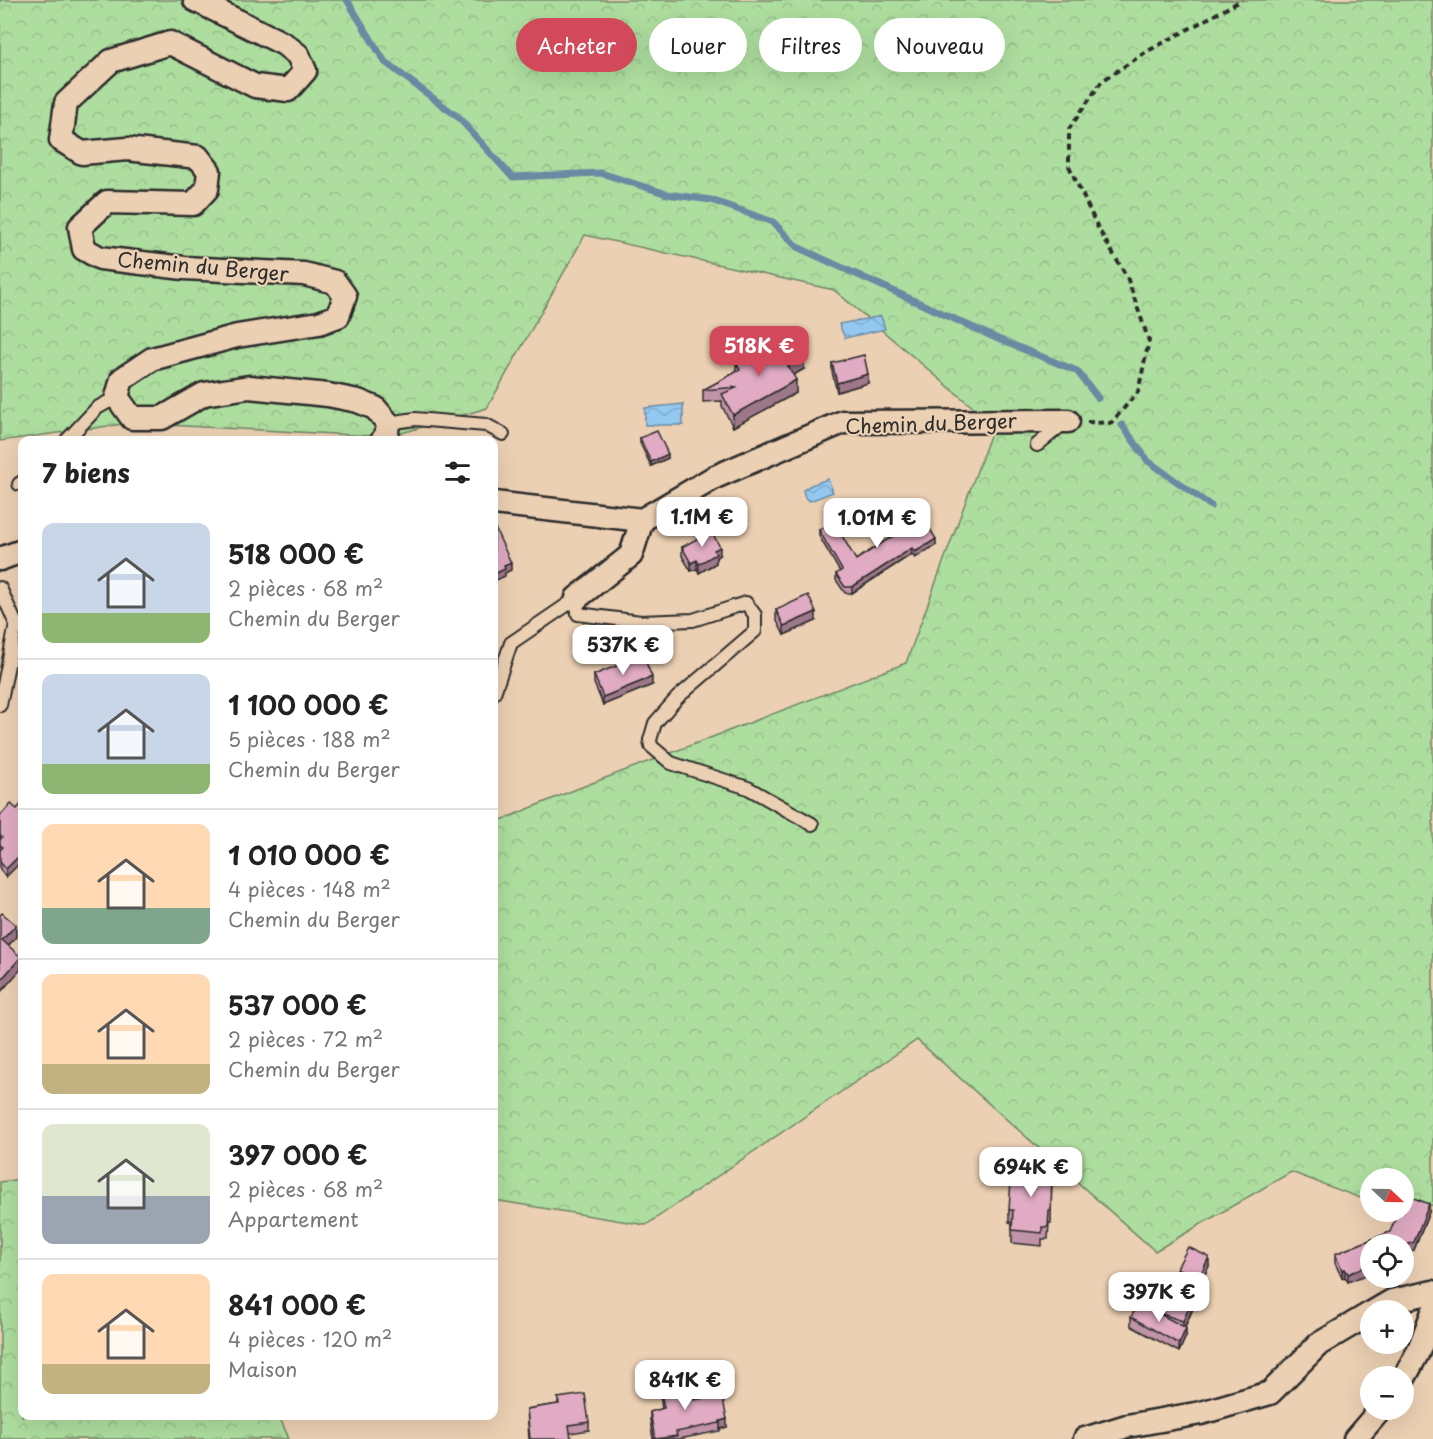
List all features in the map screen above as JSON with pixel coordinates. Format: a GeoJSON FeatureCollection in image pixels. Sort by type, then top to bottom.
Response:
{"type":"FeatureCollection","features":[{"type":"Feature","properties":{"kind":"street","name":"Chemin du Berger"},"geometry":{"type":"LineString","coordinates":[[117,397],[122,379],[152,359],[237,336],[319,323],[338,316],[345,296],[335,282],[304,274],[184,268],[100,258],[84,249],[80,227],[107,202],[193,204],[207,189],[209,171],[198,157],[127,149],[82,153],[61,140],[66,103],[111,61],[170,43],[255,86],[288,90],[305,71],[298,55],[284,44],[195,0]]}},
{"type":"Feature","properties":{"kind":"street"},"geometry":{"type":"LineString","coordinates":[[117,397],[132,418],[162,418],[204,394],[249,387],[328,395],[358,401],[375,408],[385,432]]}},
{"type":"Feature","properties":{"kind":"street","name":"Chemin du Berger"},"geometry":{"type":"LineString","coordinates":[[642,520],[715,477],[843,422],[1068,421]]}},
{"type":"Feature","properties":{"kind":"street"},"geometry":{"type":"LineString","coordinates":[[498,502],[642,520],[631,555],[577,598]]}},
{"type":"Feature","properties":{"kind":"street"},"geometry":{"type":"LineString","coordinates":[[0,559],[18,552]]}},
{"type":"Feature","properties":{"kind":"street"},"geometry":{"type":"LineString","coordinates":[[1397,1300],[1433,1292]]}},
{"type":"Feature","properties":{"kind":"street"},"geometry":{"type":"LineString","coordinates":[[1410,1366],[1433,1312]]}},
{"type":"Feature","properties":{"kind":"street"},"geometry":{"type":"LineString","coordinates":[[1085,1439],[1127,1426],[1201,1413],[1270,1393],[1319,1344],[1360,1320]]}},
{"type":"Feature","properties":{"kind":"street"},"geometry":{"type":"LineString","coordinates":[[1354,1439],[1371,1420]]}},
{"type":"Feature","properties":{"kind":"lane"},"geometry":{"type":"LineString","coordinates":[[71,436],[97,408],[117,397]]}},
{"type":"Feature","properties":{"kind":"lane"},"geometry":{"type":"LineString","coordinates":[[385,432],[415,419],[486,425],[502,434]]}},
{"type":"Feature","properties":{"kind":"lane"},"geometry":{"type":"LineString","coordinates":[[1037,445],[1068,421]]}},
{"type":"Feature","properties":{"kind":"lane"},"geometry":{"type":"LineString","coordinates":[[0,588],[18,625]]}},
{"type":"Feature","properties":{"kind":"lane"},"geometry":{"type":"LineString","coordinates":[[498,681],[511,643],[577,598]]}},
{"type":"Feature","properties":{"kind":"lane"},"geometry":{"type":"LineString","coordinates":[[577,598],[578,614],[641,622],[693,620],[747,603],[755,615],[755,632],[678,697],[655,723],[650,740],[651,746],[671,763],[748,788],[812,824]]}},
{"type":"Feature","properties":{"kind":"lane"},"geometry":{"type":"LineString","coordinates":[[0,705],[18,631]]}},
{"type":"Feature","properties":{"kind":"path"},"geometry":{"type":"LineString","coordinates":[[1068,421],[1111,423],[1138,392],[1149,341],[1126,277],[1099,230],[1070,166],[1069,129],[1102,81],[1146,52],[1242,0]]}},
{"type":"Feature","properties":{"kind":"green space"},"geometry":{"type":"Polygon","coordinates":[[[0,0],[1433,0],[1433,1204],[1414,1218],[1414,1168],[1360,1168],[1360,1198],[1291,1172],[1155,1251],[917,1040],[646,1225],[498,1201],[498,821],[906,663],[994,425],[834,290],[585,235],[487,408],[391,436],[130,423],[36,436],[18,436],[18,439],[0,441],[0,0]]]}},
{"type":"Feature","properties":{"kind":"green space"},"geometry":{"type":"Polygon","coordinates":[[[18,1180],[18,1420],[281,1420],[289,1439],[0,1439],[0,1182],[18,1180]]]}},
{"type":"Feature","properties":{"kind":"water"},"geometry":{"type":"Polygon","coordinates":[[[881,316],[885,329],[845,338],[839,324],[881,316]]]}},
{"type":"Feature","properties":{"kind":"water"},"geometry":{"type":"Polygon","coordinates":[[[683,404],[683,425],[645,425],[645,408],[683,404]]]}},
{"type":"Feature","properties":{"kind":"water"},"geometry":{"type":"Polygon","coordinates":[[[828,479],[833,492],[810,501],[805,498],[803,490],[828,479]]]}},
{"type":"Feature","properties":{"kind":"building"},"geometry":{"type":"Polygon","coordinates":[[[795,340],[804,357],[788,366],[796,380],[733,415],[722,394],[738,387],[703,390],[740,370],[736,362],[757,350],[761,358],[795,340]]]}},
{"type":"Feature","properties":{"kind":"building"},"geometry":{"type":"Polygon","coordinates":[[[864,355],[868,374],[837,383],[832,363],[864,355]]]}},
{"type":"Feature","properties":{"kind":"building"},"geometry":{"type":"Polygon","coordinates":[[[657,431],[668,454],[651,462],[640,438],[657,431]]]}},
{"type":"Feature","properties":{"kind":"building"},"geometry":{"type":"Polygon","coordinates":[[[919,511],[936,539],[915,552],[912,548],[852,587],[845,587],[836,574],[842,570],[819,530],[834,522],[856,560],[901,531],[897,525],[919,511]]]}},
{"type":"Feature","properties":{"kind":"building"},"geometry":{"type":"Polygon","coordinates":[[[711,531],[720,547],[714,550],[716,554],[699,564],[697,560],[691,563],[682,547],[711,531]]]}},
{"type":"Feature","properties":{"kind":"building"},"geometry":{"type":"Polygon","coordinates":[[[498,535],[511,563],[504,566],[505,569],[498,572],[498,535]]]}},
{"type":"Feature","properties":{"kind":"building"},"geometry":{"type":"Polygon","coordinates":[[[808,595],[816,612],[784,626],[776,610],[808,595]]]}},
{"type":"Feature","properties":{"kind":"building"},"geometry":{"type":"Polygon","coordinates":[[[643,655],[652,677],[603,697],[594,675],[643,655]]]}},
{"type":"Feature","properties":{"kind":"building"},"geometry":{"type":"Polygon","coordinates":[[[11,804],[17,809],[18,857],[6,869],[0,862],[0,850],[3,847],[0,845],[2,837],[0,835],[0,816],[11,804]]]}},
{"type":"Feature","properties":{"kind":"building"},"geometry":{"type":"Polygon","coordinates":[[[2,913],[16,925],[2,940],[18,954],[18,960],[0,981],[0,915],[2,913]]]}},
{"type":"Feature","properties":{"kind":"building"},"geometry":{"type":"Polygon","coordinates":[[[1012,1165],[1052,1167],[1051,1210],[1049,1210],[1048,1227],[1042,1227],[1042,1233],[1012,1230],[1013,1210],[1009,1210],[1012,1165]]]}},
{"type":"Feature","properties":{"kind":"building"},"geometry":{"type":"Polygon","coordinates":[[[1414,1198],[1429,1204],[1414,1242],[1414,1234],[1385,1234],[1390,1232],[1394,1222],[1414,1222],[1414,1198]]]}},
{"type":"Feature","properties":{"kind":"building"},"geometry":{"type":"Polygon","coordinates":[[[1360,1244],[1360,1269],[1348,1274],[1345,1269],[1342,1270],[1335,1254],[1360,1244]]]}},
{"type":"Feature","properties":{"kind":"building"},"geometry":{"type":"Polygon","coordinates":[[[1188,1247],[1209,1257],[1183,1321],[1162,1314],[1182,1271],[1177,1268],[1188,1247]]]}},
{"type":"Feature","properties":{"kind":"building"},"geometry":{"type":"Polygon","coordinates":[[[1139,1303],[1186,1328],[1179,1344],[1131,1317],[1139,1303]]]}},
{"type":"Feature","properties":{"kind":"building"},"geometry":{"type":"Polygon","coordinates":[[[690,1380],[694,1400],[722,1395],[727,1419],[720,1423],[676,1432],[677,1436],[655,1439],[650,1412],[664,1408],[660,1387],[690,1380]]]}},
{"type":"Feature","properties":{"kind":"building"},"geometry":{"type":"Polygon","coordinates":[[[585,1394],[589,1422],[569,1425],[571,1439],[530,1439],[527,1409],[559,1404],[558,1398],[585,1394]]]}},
{"type":"Feature","properties":{"kind":"waterway"},"geometry":{"type":"LineString","coordinates":[[347,0],[385,62],[458,117],[512,177],[601,173],[667,194],[711,200],[773,222],[797,247],[998,339],[1077,371],[1098,398]]}},
{"type":"Feature","properties":{"kind":"waterway"},"geometry":{"type":"LineString","coordinates":[[1122,425],[1148,461],[1211,506]]}}]}
